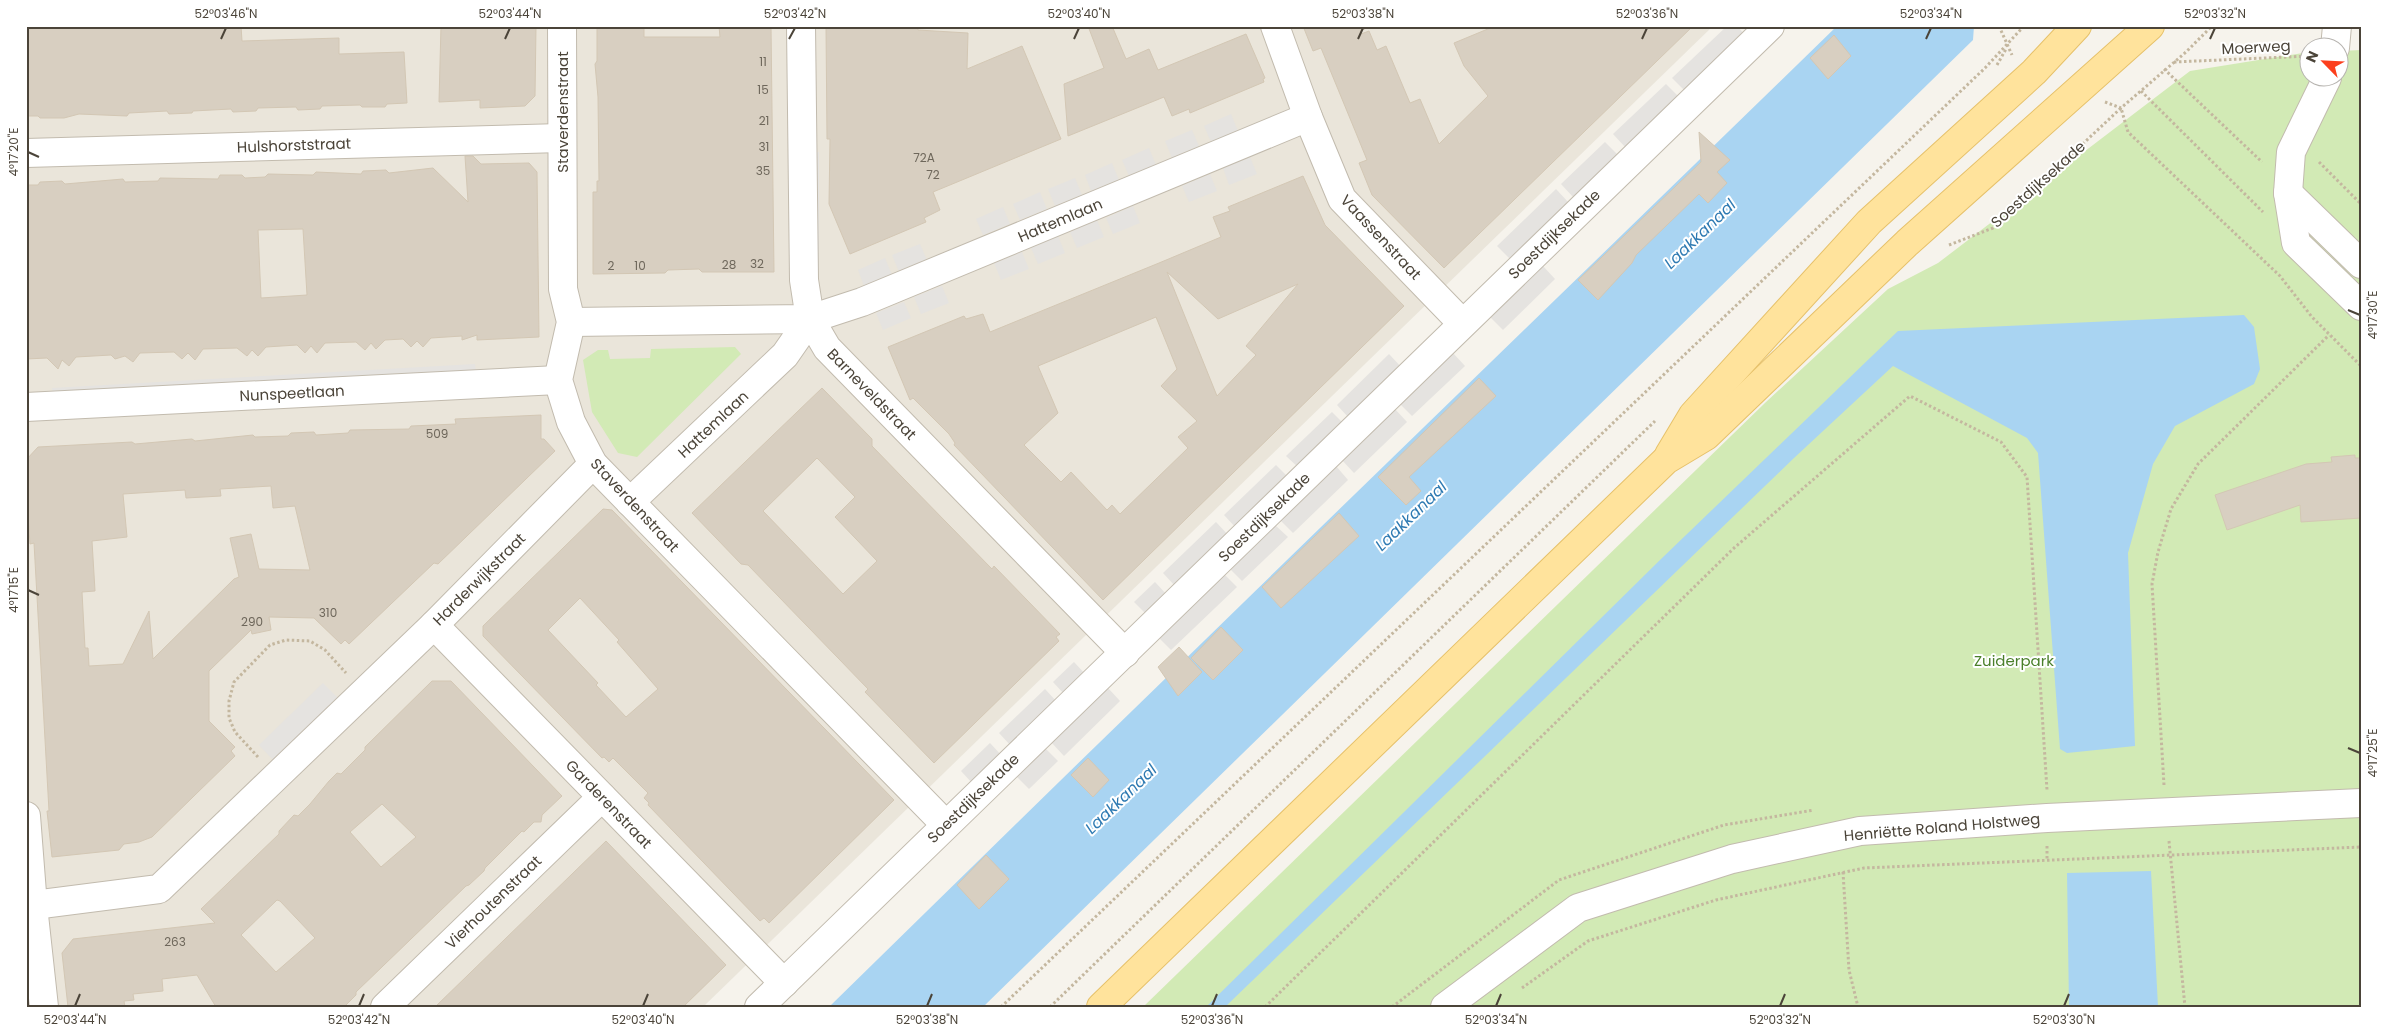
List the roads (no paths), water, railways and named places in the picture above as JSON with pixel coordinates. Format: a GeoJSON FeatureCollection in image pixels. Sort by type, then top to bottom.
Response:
{"type":"FeatureCollection","features":[{"type":"Feature","properties":{"kind":"main road"},"geometry":{"type":"LineString","coordinates":[[1666,460],[1693,415],[1869,222],[2034,72],[2077,26]]}},
{"type":"Feature","properties":{"kind":"main road"},"geometry":{"type":"LineString","coordinates":[[1101,1007],[1666,460],[1706,436],[1907,243],[2150,26]]}},
{"type":"Feature","properties":{"kind":"street","name":"Staverdenstraat"},"geometry":{"type":"LineString","coordinates":[[562,26],[563,289],[570,322],[558,380],[571,422],[593,464],[945,824]]}},
{"type":"Feature","properties":{"kind":"street","name":"Barneveldstraat"},"geometry":{"type":"LineString","coordinates":[[801,26],[804,280],[810,319],[826,348],[1125,653]]}},
{"type":"Feature","properties":{"kind":"street","name":"Vaassenstraat"},"geometry":{"type":"LineString","coordinates":[[1275,26],[1308,117],[1342,199],[1462,323]]}},
{"type":"Feature","properties":{"kind":"street","name":"Soestdijksekade"},"geometry":{"type":"LineString","coordinates":[[759,1007],[945,824],[1125,653],[1462,323],[1770,26]]}},
{"type":"Feature","properties":{"kind":"street"},"geometry":{"type":"LineString","coordinates":[[2322,88],[2291,152],[2288,193],[2296,242],[2361,306]]}},
{"type":"Feature","properties":{"kind":"street","name":"Hattemlaan"},"geometry":{"type":"LineString","coordinates":[[570,322],[810,319],[862,302],[1308,117]]}},
{"type":"Feature","properties":{"kind":"street","name":"Hulshorststraat"},"geometry":{"type":"LineString","coordinates":[[26,153],[561,138]]}},
{"type":"Feature","properties":{"kind":"street"},"geometry":{"type":"LineString","coordinates":[[2288,193],[2361,264]]}},
{"type":"Feature","properties":{"kind":"street","name":"Hattemlaan"},"geometry":{"type":"LineString","coordinates":[[630,502],[786,355],[810,319]]}},
{"type":"Feature","properties":{"kind":"street","name":"Nunspeetlaan"},"geometry":{"type":"LineString","coordinates":[[26,407],[558,380]]}},
{"type":"Feature","properties":{"kind":"street","name":"Harderwijkstraat"},"geometry":{"type":"LineString","coordinates":[[29,906],[159,889],[434,625],[593,464]]}},
{"type":"Feature","properties":{"kind":"street","name":"Garderenstraat"},"geometry":{"type":"LineString","coordinates":[[434,625],[784,983]]}},
{"type":"Feature","properties":{"kind":"street","name":"Vierhoutenstraat"},"geometry":{"type":"LineString","coordinates":[[385,1007],[602,797]]}},
{"type":"Feature","properties":{"kind":"street","name":"Henriëtte Roland Holstweg"},"geometry":{"type":"LineString","coordinates":[[1445,1007],[1578,908],[1732,858],[1860,832],[2047,818],[2361,803]]}},
{"type":"Feature","properties":{"kind":"street"},"geometry":{"type":"LineString","coordinates":[[26,816],[29,906],[44,1007]]}},
{"type":"Feature","properties":{"kind":"water","name":"Laakkanaal"},"geometry":{"type":"Polygon","coordinates":[[[1837,26],[1974,26],[1973,40],[983,1007],[829,1007],[1207,638],[1837,26]]]}},
{"type":"Feature","properties":{"kind":"water"},"geometry":{"type":"Polygon","coordinates":[[[2244,315],[2254,327],[2260,369],[2254,384],[2175,426],[2153,464],[2128,553],[2135,746],[2067,753],[2060,749],[2038,453],[2027,438],[1893,366],[1794,458],[1225,1007],[1206,1007],[1660,560],[1898,331],[2244,315]]]}},
{"type":"Feature","properties":{"kind":"water"},"geometry":{"type":"Polygon","coordinates":[[[2151,871],[2158,1007],[2069,1007],[2067,873],[2151,871]]]}},
{"type":"Feature","properties":{"kind":"park label","name":"Zuiderpark"},"geometry":{"type":"Point","coordinates":[2014,660]}}]}
